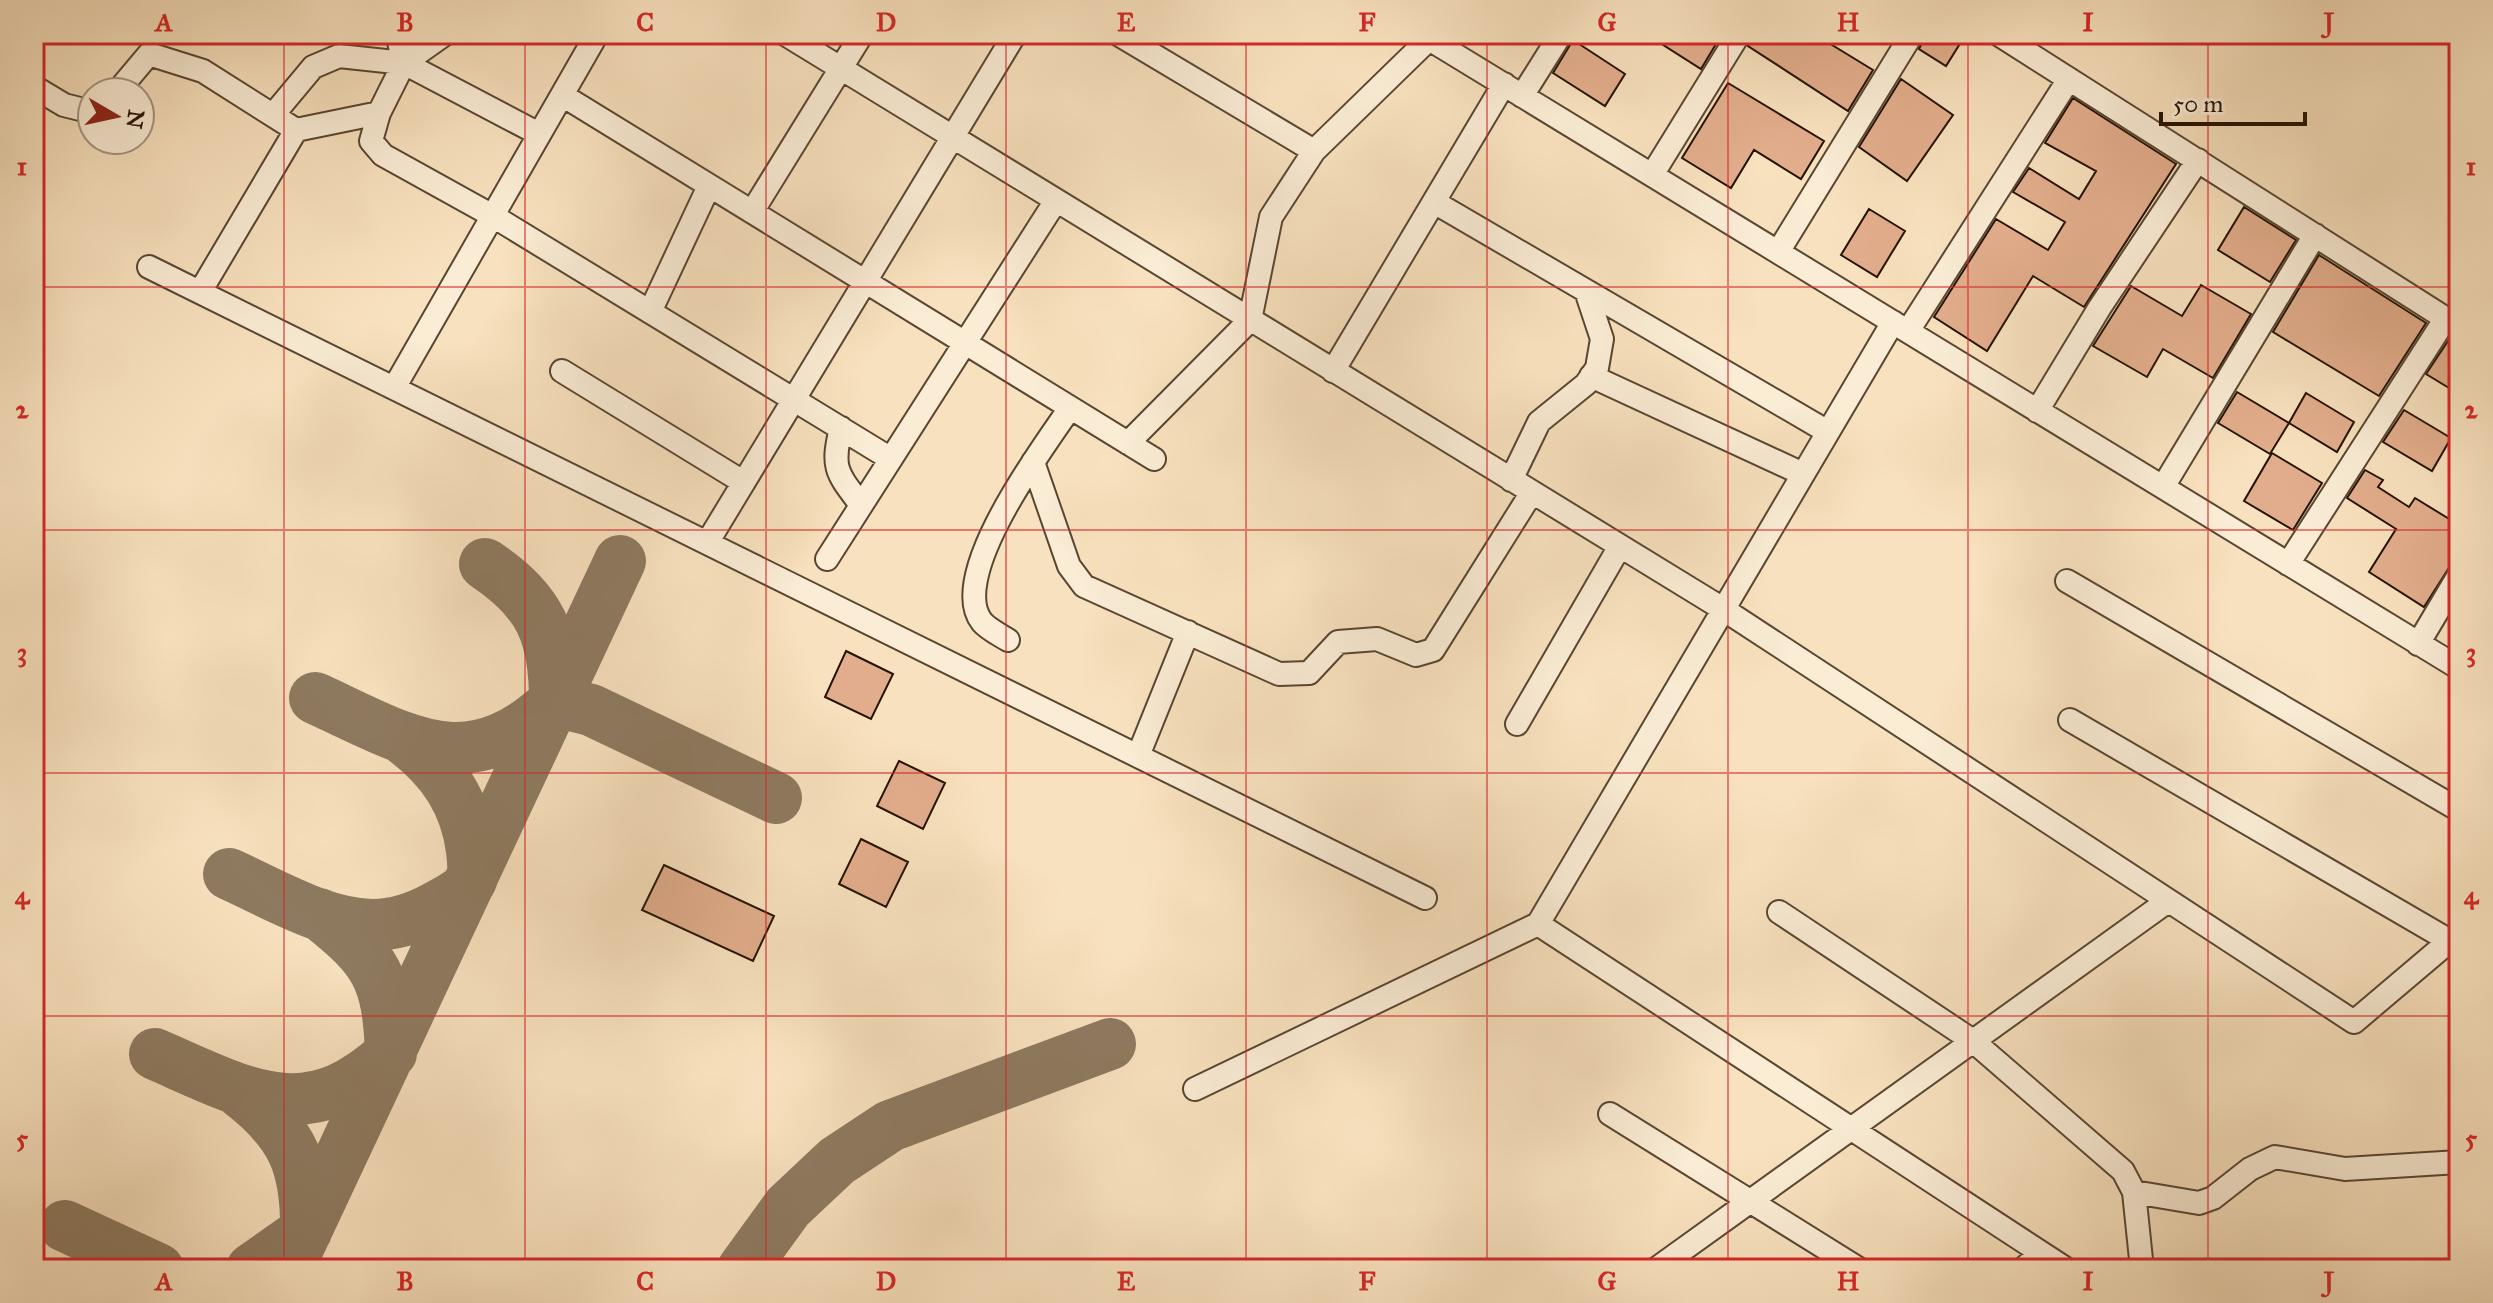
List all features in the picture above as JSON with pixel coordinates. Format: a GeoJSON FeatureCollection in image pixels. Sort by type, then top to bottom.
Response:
{"type":"FeatureCollection","features":[{"type":"Feature","properties":{"kind":"street"},"geometry":{"type":"LineString","coordinates":[[397,34],[404,63]]}},
{"type":"Feature","properties":{"kind":"street"},"geometry":{"type":"LineString","coordinates":[[445,34],[404,63],[379,113],[371,141],[383,155],[493,216],[891,459]]}},
{"type":"Feature","properties":{"kind":"street"},"geometry":{"type":"LineString","coordinates":[[394,388],[597,34]]}},
{"type":"Feature","properties":{"kind":"street"},"geometry":{"type":"LineString","coordinates":[[785,34],[1723,609],[2354,1022],[2454,937],[2070,720]]}},
{"type":"Feature","properties":{"kind":"street"},"geometry":{"type":"LineString","coordinates":[[752,212],[862,34]]}},
{"type":"Feature","properties":{"kind":"street"},"geometry":{"type":"LineString","coordinates":[[707,543],[1015,34]]}},
{"type":"Feature","properties":{"kind":"street"},"geometry":{"type":"LineString","coordinates":[[1118,34],[1314,151]]}},
{"type":"Feature","properties":{"kind":"street"},"geometry":{"type":"LineString","coordinates":[[1333,371],[1434,202],[1513,90],[1561,34]]}},
{"type":"Feature","properties":{"kind":"street"},"geometry":{"type":"LineString","coordinates":[[1652,175],[1739,34]]}},
{"type":"Feature","properties":{"kind":"street"},"geometry":{"type":"LineString","coordinates":[[1778,252],[1912,34]]}},
{"type":"Feature","properties":{"kind":"street"},"geometry":{"type":"LineString","coordinates":[[1998,34],[2452,322],[2288,564]]}},
{"type":"Feature","properties":{"kind":"street"},"geometry":{"type":"LineString","coordinates":[[1128,443],[1250,320],[1271,217],[1314,151],[1425,36],[2459,668]]}},
{"type":"Feature","properties":{"kind":"street"},"geometry":{"type":"LineString","coordinates":[[130,76],[149,54],[203,71],[296,130],[379,113]]}},
{"type":"Feature","properties":{"kind":"street"},"geometry":{"type":"LineString","coordinates":[[273,115],[313,67],[339,56],[404,63],[539,134]]}},
{"type":"Feature","properties":{"kind":"street"},"geometry":{"type":"LineString","coordinates":[[1195,1089],[1538,924],[1828,432],[2069,79]]}},
{"type":"Feature","properties":{"kind":"street"},"geometry":{"type":"LineString","coordinates":[[34,87],[64,105],[76,108]]}},
{"type":"Feature","properties":{"kind":"street"},"geometry":{"type":"LineString","coordinates":[[562,95],[1154,459]]}},
{"type":"Feature","properties":{"kind":"street"},"geometry":{"type":"LineString","coordinates":[[200,292],[296,130]]}},
{"type":"Feature","properties":{"kind":"street"},"geometry":{"type":"LineString","coordinates":[[2037,411],[2100,307],[2198,160]]}},
{"type":"Feature","properties":{"kind":"street"},"geometry":{"type":"LineString","coordinates":[[650,312],[709,186]]}},
{"type":"Feature","properties":{"kind":"street"},"geometry":{"type":"LineString","coordinates":[[827,559],[1055,202]]}},
{"type":"Feature","properties":{"kind":"street"},"geometry":{"type":"LineString","coordinates":[[1434,202],[1828,432]]}},
{"type":"Feature","properties":{"kind":"street"},"geometry":{"type":"LineString","coordinates":[[2163,487],[2315,235]]}},
{"type":"Feature","properties":{"kind":"street"},"geometry":{"type":"LineString","coordinates":[[149,267],[1425,898]]}},
{"type":"Feature","properties":{"kind":"street"},"geometry":{"type":"LineString","coordinates":[[1511,480],[1539,422],[1597,368],[1602,339],[1586,291]]}},
{"type":"Feature","properties":{"kind":"street"},"geometry":{"type":"LineString","coordinates":[[562,371],[743,482]]}},
{"type":"Feature","properties":{"kind":"street"},"geometry":{"type":"LineString","coordinates":[[1591,376],[1803,474]]}},
{"type":"Feature","properties":{"kind":"street"},"geometry":{"type":"LineString","coordinates":[[1008,640],[982,622],[975,605],[980,562],[1011,494],[1070,408]]}},
{"type":"Feature","properties":{"kind":"street"},"geometry":{"type":"LineString","coordinates":[[841,428],[834,458],[837,472],[861,505]]}},
{"type":"Feature","properties":{"kind":"street"},"geometry":{"type":"LineString","coordinates":[[1033,462],[1069,566],[1084,586],[1279,674],[1309,673],[1338,642],[1377,639],[1416,655],[1433,650],[1532,492]]}},
{"type":"Feature","properties":{"kind":"street"},"geometry":{"type":"LineString","coordinates":[[1517,724],[1620,546]]}},
{"type":"Feature","properties":{"kind":"street"},"geometry":{"type":"LineString","coordinates":[[2418,644],[2459,575]]}},
{"type":"Feature","properties":{"kind":"street"},"geometry":{"type":"LineString","coordinates":[[2067,581],[2459,810]]}},
{"type":"Feature","properties":{"kind":"street"},"geometry":{"type":"LineString","coordinates":[[1138,756],[1188,632]]}},
{"type":"Feature","properties":{"kind":"street"},"geometry":{"type":"LineString","coordinates":[[1656,1269],[2168,901]]}},
{"type":"Feature","properties":{"kind":"street"},"geometry":{"type":"LineString","coordinates":[[1779,912],[1973,1041],[2123,1171],[2134,1192],[2142,1269]]}},
{"type":"Feature","properties":{"kind":"street"},"geometry":{"type":"LineString","coordinates":[[1538,924],[2066,1269]]}},
{"type":"Feature","properties":{"kind":"street"},"geometry":{"type":"LineString","coordinates":[[1610,1114],[1859,1269]]}},
{"type":"Feature","properties":{"kind":"street"},"geometry":{"type":"LineString","coordinates":[[2134,1192],[2199,1203],[2213,1198],[2250,1169],[2275,1157],[2345,1169],[2459,1162]]}},
{"type":"Feature","properties":{"kind":"street"},"geometry":{"type":"LineString","coordinates":[[2023,1269],[2041,1253]]}},
{"type":"Feature","properties":{"kind":"building"},"geometry":{"type":"Polygon","coordinates":[[[1646,34],[1711,34],[1719,39],[1701,69],[1646,34]]]}},
{"type":"Feature","properties":{"kind":"building"},"geometry":{"type":"Polygon","coordinates":[[[1753,34],[1814,34],[1873,70],[1848,111],[1748,46],[1753,34]]]}},
{"type":"Feature","properties":{"kind":"building"},"geometry":{"type":"Polygon","coordinates":[[[1926,34],[1966,34],[1946,66],[1919,49],[1926,34]]]}},
{"type":"Feature","properties":{"kind":"building"},"geometry":{"type":"Polygon","coordinates":[[[1573,40],[1625,74],[1605,106],[1553,73],[1573,40]]]}},
{"type":"Feature","properties":{"kind":"building"},"geometry":{"type":"Polygon","coordinates":[[[1901,79],[1953,115],[1907,181],[1859,147],[1901,79]]]}},
{"type":"Feature","properties":{"kind":"building"},"geometry":{"type":"Polygon","coordinates":[[[1728,83],[1824,141],[1801,179],[1754,150],[1731,188],[1682,158],[1728,83]]]}},
{"type":"Feature","properties":{"kind":"building"},"geometry":{"type":"Polygon","coordinates":[[[2073,98],[2176,164],[2084,307],[2033,276],[1987,351],[1934,317],[1996,219],[2048,250],[2065,222],[2013,192],[2029,168],[2079,199],[2096,171],[2045,143],[2073,98]]]}},
{"type":"Feature","properties":{"kind":"building"},"geometry":{"type":"Polygon","coordinates":[[[2244,207],[2296,240],[2270,282],[2218,250],[2244,207]]]}},
{"type":"Feature","properties":{"kind":"building"},"geometry":{"type":"Polygon","coordinates":[[[1869,209],[1905,231],[1877,277],[1841,255],[1869,209]]]}},
{"type":"Feature","properties":{"kind":"building"},"geometry":{"type":"Polygon","coordinates":[[[2319,255],[2426,323],[2379,396],[2273,332],[2319,255]]]}},
{"type":"Feature","properties":{"kind":"building"},"geometry":{"type":"Polygon","coordinates":[[[2201,285],[2251,314],[2213,378],[2163,349],[2147,377],[2093,346],[2131,286],[2182,316],[2201,285]]]}},
{"type":"Feature","properties":{"kind":"building"},"geometry":{"type":"Polygon","coordinates":[[[2450,338],[2459,341],[2459,394],[2426,374],[2450,338]]]}},
{"type":"Feature","properties":{"kind":"building"},"geometry":{"type":"Polygon","coordinates":[[[2237,392],[2289,423],[2270,454],[2218,423],[2237,392]]]}},
{"type":"Feature","properties":{"kind":"building"},"geometry":{"type":"Polygon","coordinates":[[[2306,393],[2354,422],[2337,452],[2289,423],[2306,393]]]}},
{"type":"Feature","properties":{"kind":"building"},"geometry":{"type":"Polygon","coordinates":[[[2404,410],[2451,438],[2432,471],[2383,442],[2404,410]]]}},
{"type":"Feature","properties":{"kind":"building"},"geometry":{"type":"Polygon","coordinates":[[[2272,453],[2322,483],[2293,530],[2244,501],[2272,453]]]}},
{"type":"Feature","properties":{"kind":"building"},"geometry":{"type":"Polygon","coordinates":[[[2365,470],[2383,480],[2378,487],[2409,507],[2415,498],[2459,525],[2459,552],[2424,607],[2369,572],[2396,529],[2347,498],[2365,470]]]}},
{"type":"Feature","properties":{"kind":"building"},"geometry":{"type":"Polygon","coordinates":[[[846,651],[893,674],[871,719],[825,697],[846,651]]]}},
{"type":"Feature","properties":{"kind":"building"},"geometry":{"type":"Polygon","coordinates":[[[899,761],[945,783],[923,829],[877,806],[899,761]]]}},
{"type":"Feature","properties":{"kind":"building"},"geometry":{"type":"Polygon","coordinates":[[[861,839],[908,862],[886,907],[839,884],[861,839]]]}},
{"type":"Feature","properties":{"kind":"building"},"geometry":{"type":"Polygon","coordinates":[[[664,865],[774,916],[753,961],[642,910],[664,865]]]}},
{"type":"Feature","properties":{"kind":"taxiway"},"geometry":{"type":"LineString","coordinates":[[288,1269],[620,561]]}},
{"type":"Feature","properties":{"kind":"taxiway"},"geometry":{"type":"LineString","coordinates":[[315,698],[408,739],[465,748],[494,741],[523,726],[555,701],[552,657],[541,622],[520,592],[485,564]]}},
{"type":"Feature","properties":{"kind":"taxiway"},"geometry":{"type":"LineString","coordinates":[[555,701],[591,710],[776,798]]}},
{"type":"Feature","properties":{"kind":"taxiway"},"geometry":{"type":"LineString","coordinates":[[229,874],[317,914],[372,925],[413,918],[459,893],[472,879],[473,871],[464,817],[441,775],[405,740]]}},
{"type":"Feature","properties":{"kind":"taxiway"},"geometry":{"type":"LineString","coordinates":[[155,1054],[248,1092],[276,1098],[304,1099],[332,1092],[361,1077],[391,1053],[387,1006],[376,973],[354,945],[319,914]]}},
{"type":"Feature","properties":{"kind":"taxiway"},"geometry":{"type":"LineString","coordinates":[[743,1269],[788,1207],[837,1161],[890,1126],[1110,1044]]}},
{"type":"Feature","properties":{"kind":"taxiway"},"geometry":{"type":"LineString","coordinates":[[240,1092],[284,1136],[299,1169],[306,1208],[306,1231],[252,1269]]}},
{"type":"Feature","properties":{"kind":"taxiway"},"geometry":{"type":"LineString","coordinates":[[65,1226],[158,1269]]}}]}
